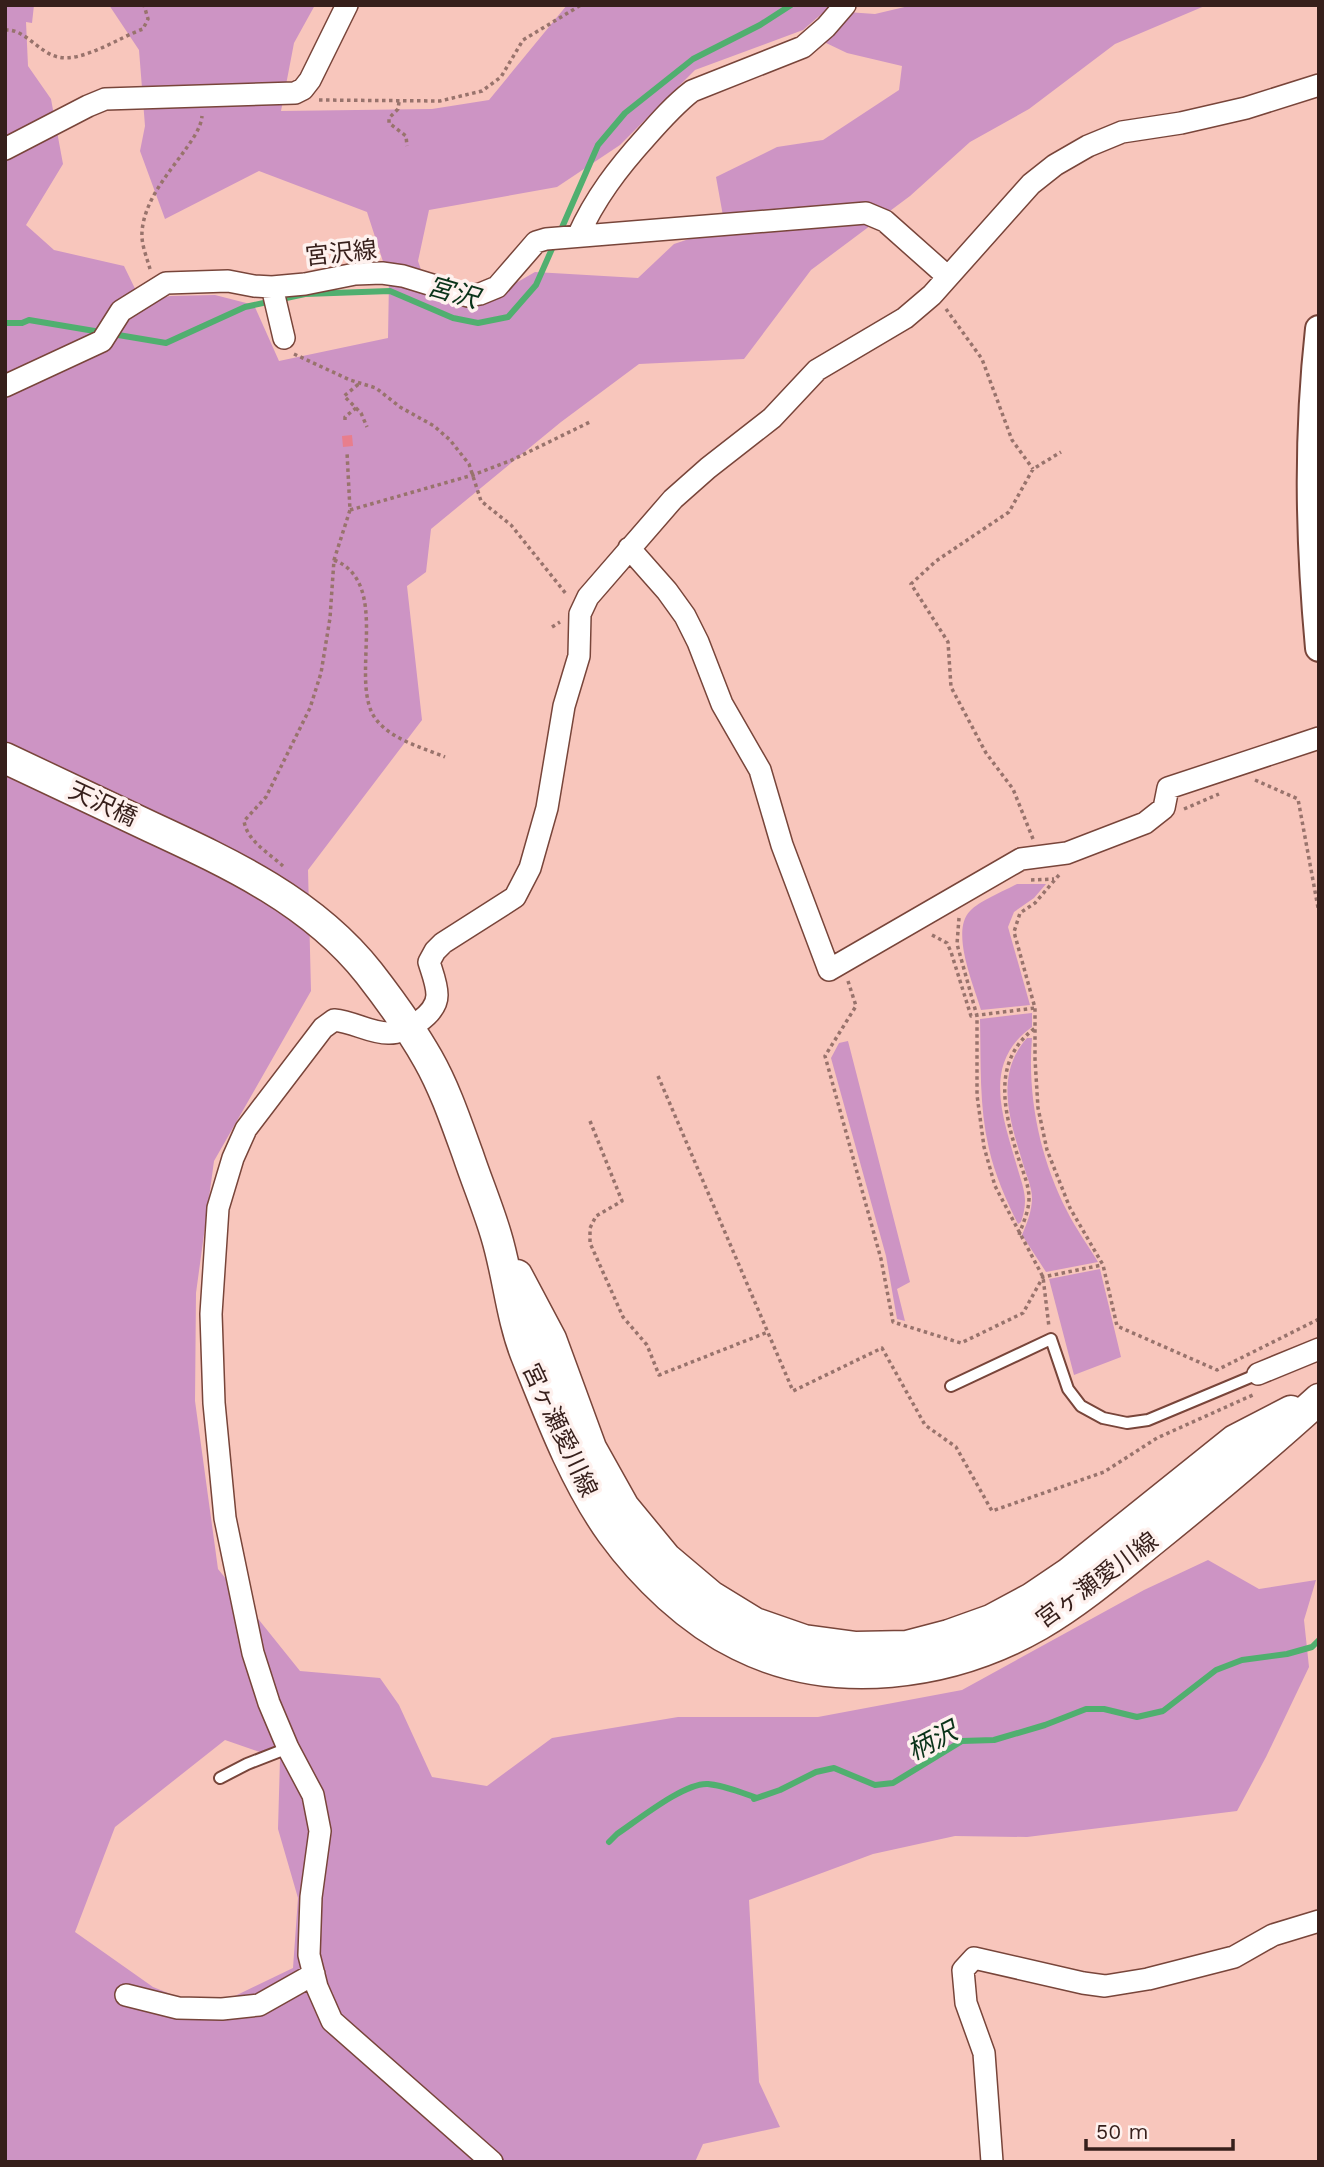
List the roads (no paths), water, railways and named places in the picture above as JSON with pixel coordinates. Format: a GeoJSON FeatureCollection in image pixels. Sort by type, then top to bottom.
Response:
{"type":"FeatureCollection","features":[{"type":"Feature","properties":{"kind":"main road","name":"天沢橋"},"geometry":{"type":"LineString","coordinates":[[13,762],[186,843]]}},
{"type":"Feature","properties":{"kind":"main road","name":"宮ヶ瀬愛川線"},"geometry":{"type":"LineString","coordinates":[[186,843],[279,891],[324,925],[366,969],[409,1028],[429,1061],[452,1110],[497,1238],[523,1348],[582,1485],[614,1535],[651,1578],[692,1615],[739,1645],[794,1666],[859,1674],[921,1669],[981,1652],[1037,1626],[1090,1591],[1252,1461],[1319,1398]]}},
{"type":"Feature","properties":{"kind":"street"},"geometry":{"type":"LineString","coordinates":[[5,149],[105,99],[295,93],[303,89],[347,5]]}},
{"type":"Feature","properties":{"kind":"street"},"geometry":{"type":"LineString","coordinates":[[578,236],[605,184],[676,103],[692,91],[803,47],[826,27],[845,5]]}},
{"type":"Feature","properties":{"kind":"street"},"geometry":{"type":"LineString","coordinates":[[492,2162],[332,2021],[317,1987],[309,1955],[311,1898],[320,1831],[313,1795],[288,1748],[269,1703],[253,1653],[225,1518],[214,1403],[211,1314],[218,1208],[233,1158],[246,1129],[323,1028],[334,1020],[352,1022],[370,1030],[390,1034],[409,1028],[427,1015],[436,1002],[438,992],[429,962],[435,951],[443,943],[515,897],[530,868],[547,808],[564,706],[579,656],[582,610],[588,597],[673,499],[772,418],[817,370],[905,318],[932,295],[1031,184],[1055,165],[1088,146],[1122,132],[1181,123],[1246,108],[1319,85]]}},
{"type":"Feature","properties":{"kind":"street","name":"宮沢線"},"geometry":{"type":"LineString","coordinates":[[5,386],[102,341],[121,311],[166,283],[182,281],[229,281],[272,287],[355,274],[382,273],[403,276],[468,296],[497,287],[536,242],[578,236],[866,213],[885,221],[948,277]]}},
{"type":"Feature","properties":{"kind":"street"},"geometry":{"type":"LineString","coordinates":[[272,287],[284,338]]}},
{"type":"Feature","properties":{"kind":"street"},"geometry":{"type":"LineString","coordinates":[[1319,329],[1311,416],[1314,476],[1310,524],[1319,648]]}},
{"type":"Feature","properties":{"kind":"street"},"geometry":{"type":"LineString","coordinates":[[629,548],[685,616],[722,704],[760,770],[782,845],[829,970],[1021,859],[1067,853],[1145,822],[1164,808],[1168,788],[1319,738]]}},
{"type":"Feature","properties":{"kind":"street"},"geometry":{"type":"LineString","coordinates":[[1262,1382],[1319,1349]]}},
{"type":"Feature","properties":{"kind":"street"},"geometry":{"type":"LineString","coordinates":[[992,2162],[984,2053],[966,2003],[963,1970],[974,1958],[1105,1986],[1148,1979],[1234,1957],[1273,1935],[1319,1921]]}},
{"type":"Feature","properties":{"kind":"street"},"geometry":{"type":"LineString","coordinates":[[126,1995],[178,2008],[222,2009],[260,2005],[314,1974]]}},
{"type":"Feature","properties":{"kind":"lane"},"geometry":{"type":"LineString","coordinates":[[951,1386],[1051,1339],[1068,1389],[1081,1406],[1103,1418],[1127,1423],[1148,1420],[1262,1382]]}},
{"type":"Feature","properties":{"kind":"lane"},"geometry":{"type":"LineString","coordinates":[[220,1778],[288,1748]]}},
{"type":"Feature","properties":{"kind":"waterway","name":"宮沢"},"geometry":{"type":"LineString","coordinates":[[560,232],[598,145],[625,113],[693,59],[760,25],[791,5]]}},
{"type":"Feature","properties":{"kind":"waterway","name":"宮沢"},"geometry":{"type":"LineString","coordinates":[[5,323],[22,323],[29,320],[166,343],[245,307],[305,294],[390,291],[453,318],[478,323],[508,317],[536,285],[555,242]]}},
{"type":"Feature","properties":{"kind":"waterway","name":"柄沢"},"geometry":{"type":"LineString","coordinates":[[609,1842],[662,1803],[698,1785],[727,1788],[739,1791],[745,1794],[751,1796],[757,1798],[754,1799],[780,1790],[816,1772],[834,1768],[875,1785],[893,1783],[962,1741],[994,1740],[1086,1709],[1104,1709],[1137,1717],[1163,1711],[1216,1670],[1242,1660],[1287,1654],[1312,1647],[1319,1640]]}}]}
